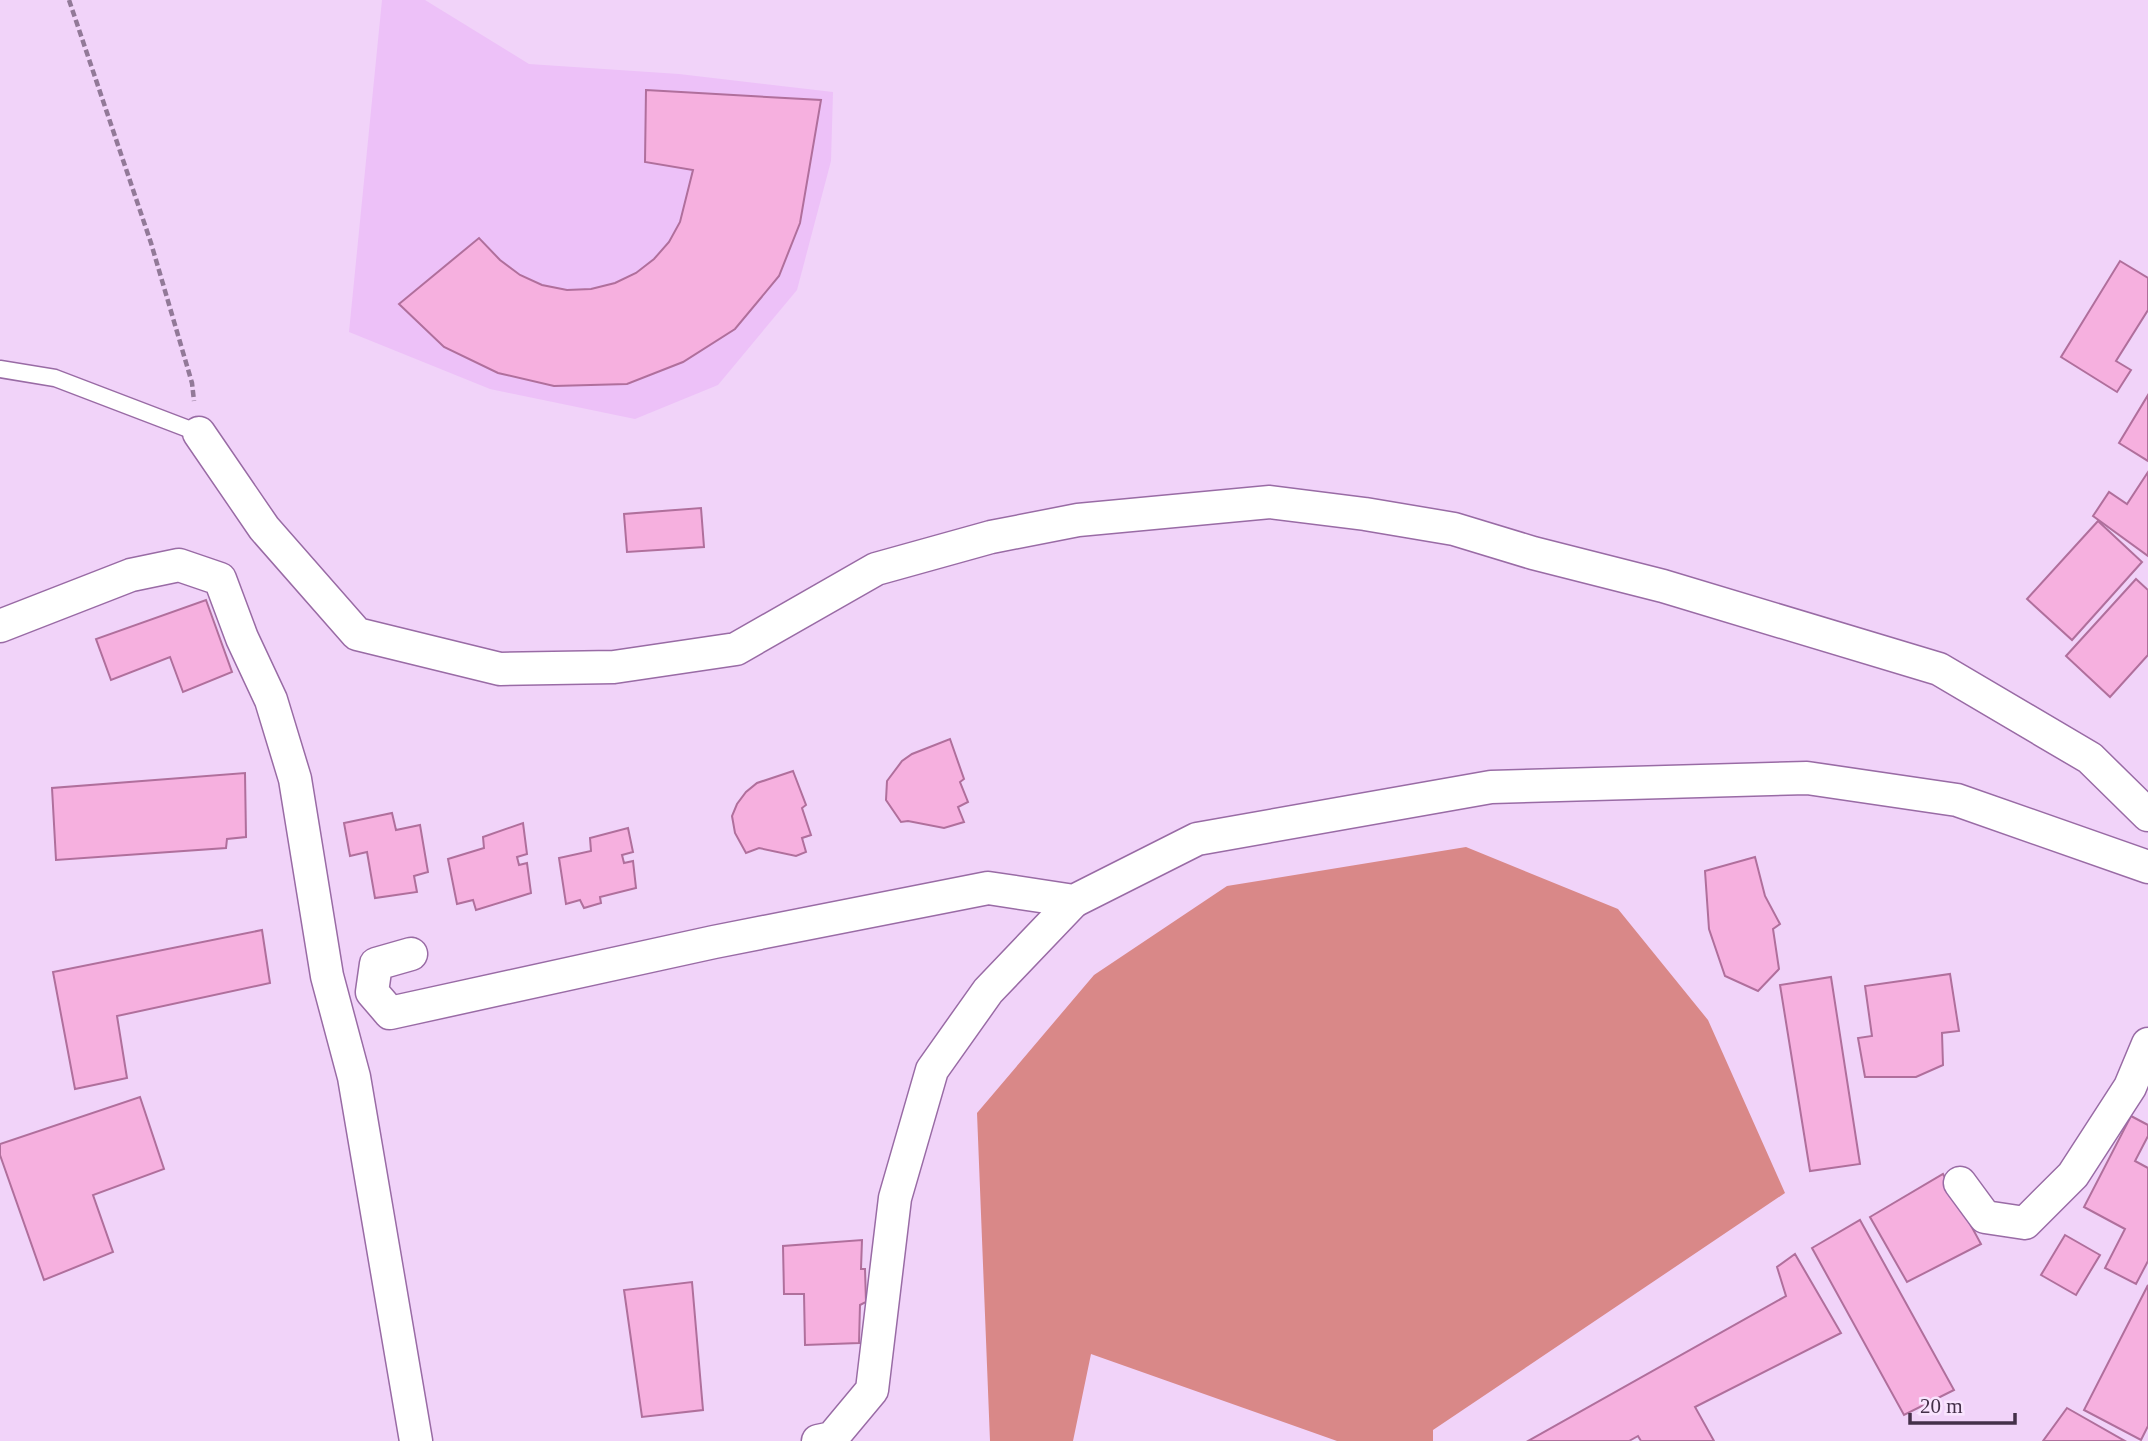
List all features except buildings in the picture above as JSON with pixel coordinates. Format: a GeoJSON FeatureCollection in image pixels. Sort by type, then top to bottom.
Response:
{"type":"FeatureCollection","features":[{"type":"Feature","properties":{"kind":"street"},"geometry":{"type":"LineString","coordinates":[[198,433],[264,528],[357,634],[500,669],[614,667],[736,649],[876,569],[991,537],[1078,520],[1270,502],[1454,529],[1533,553],[1662,586],[1939,669],[2090,758],[2148,814]]}},
{"type":"Feature","properties":{"kind":"street"},"geometry":{"type":"LineString","coordinates":[[0,626],[143,573],[179,565],[220,579],[242,638],[271,700],[295,779],[327,976],[354,1077],[416,1441]]}},
{"type":"Feature","properties":{"kind":"street"},"geometry":{"type":"LineString","coordinates":[[818,1441],[832,1438],[872,1390],[895,1198],[932,1070],[988,991],[1074,901],[1197,839],[1491,787],[1807,778],[1957,800],[2148,867]]}},
{"type":"Feature","properties":{"kind":"street"},"geometry":{"type":"LineString","coordinates":[[411,954],[376,964],[372,992],[390,1013],[714,943],[988,888],[1074,901]]}},
{"type":"Feature","properties":{"kind":"street"},"geometry":{"type":"LineString","coordinates":[[1960,1183],[1985,1217],[2025,1223],[2073,1175],[2130,1087],[2148,1044]]}},
{"type":"Feature","properties":{"kind":"lane"},"geometry":{"type":"LineString","coordinates":[[0,369],[55,378],[198,433]]}},
{"type":"Feature","properties":{"kind":"path"},"geometry":{"type":"LineString","coordinates":[[69,0],[150,243],[192,383]]}},
{"type":"Feature","properties":{"kind":"shaded area"},"geometry":{"type":"Polygon","coordinates":[[[382,0],[425,0],[529,64],[679,74],[833,92],[831,161],[797,290],[718,385],[635,419],[490,389],[349,332],[382,0]]]}},
{"type":"Feature","properties":{"kind":"shaded area"},"geometry":{"type":"Polygon","coordinates":[[[1466,847],[1618,909],[1708,1020],[1785,1193],[1433,1430],[1433,1441],[1337,1441],[1091,1354],[1073,1441],[990,1441],[977,1113],[1094,975],[1227,886],[1466,847]]]}}]}
